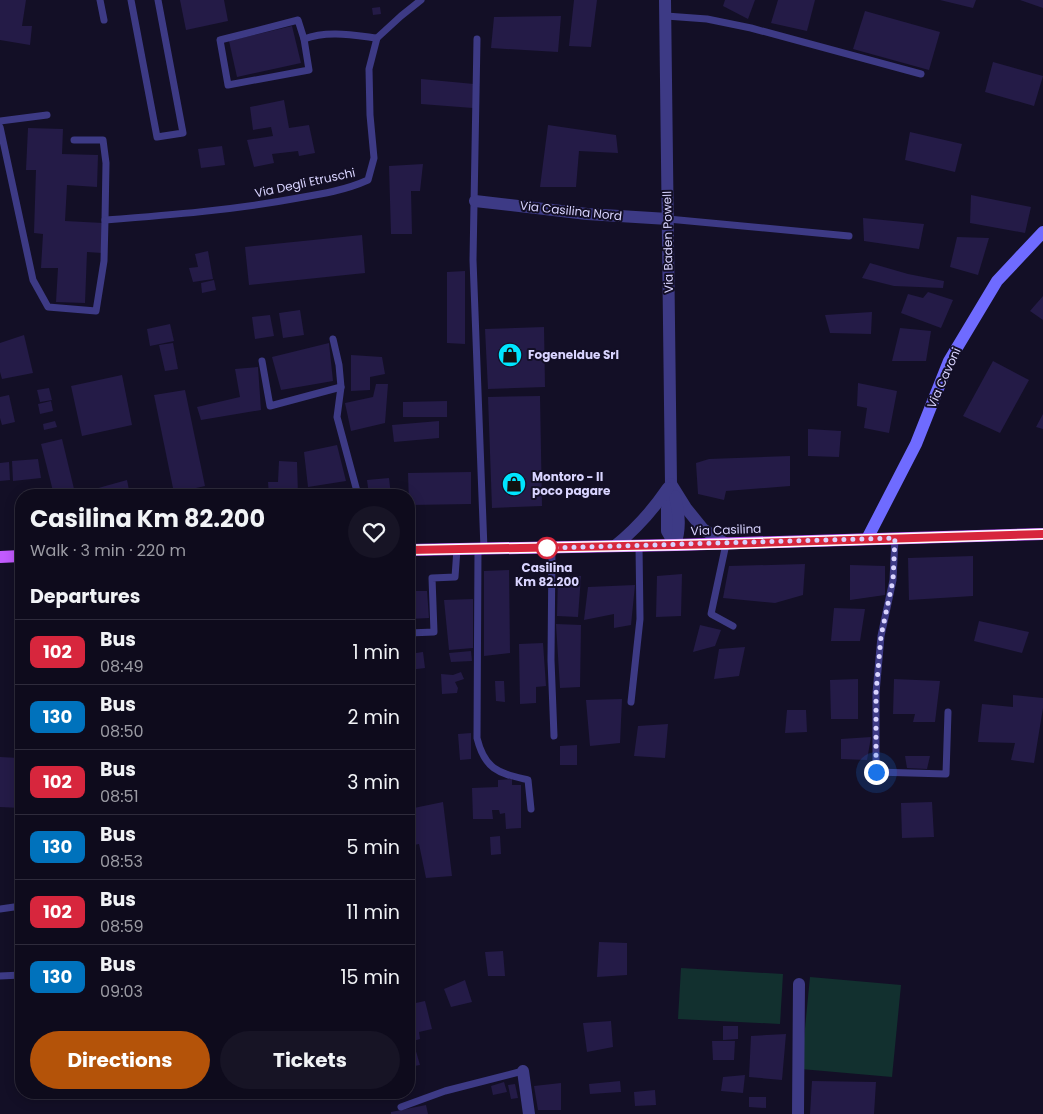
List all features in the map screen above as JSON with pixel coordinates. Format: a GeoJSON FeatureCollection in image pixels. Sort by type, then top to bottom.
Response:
{"type":"FeatureCollection","features":[{"type":"Feature","properties":{"kind":"main road","name":"Via Casilina"},"geometry":{"type":"LineString","coordinates":[[415,550],[726,544],[1043,534]]}},
{"type":"Feature","properties":{"kind":"street","name":"Via Baden Powell"},"geometry":{"type":"LineString","coordinates":[[665,0],[671,484],[678,509],[680,531],[674,545]]}},
{"type":"Feature","properties":{"kind":"street","name":"Via Casilina Nord"},"geometry":{"type":"LineString","coordinates":[[475,201],[587,214],[668,219]]}},
{"type":"Feature","properties":{"kind":"street","name":"Via Cavoni"},"geometry":{"type":"LineString","coordinates":[[867,539],[916,444],[949,361],[997,281],[1043,232]]}},
{"type":"Feature","properties":{"kind":"street"},"geometry":{"type":"LineString","coordinates":[[616,546],[636,529],[671,484],[686,508],[703,529],[726,544]]}},
{"type":"Feature","properties":{"kind":"street"},"geometry":{"type":"LineString","coordinates":[[798,1114],[799,984]]}},
{"type":"Feature","properties":{"kind":"street"},"geometry":{"type":"LineString","coordinates":[[523,1071],[529,1114]]}},
{"type":"Feature","properties":{"kind":"lane"},"geometry":{"type":"LineString","coordinates":[[100,0],[104,20]]}},
{"type":"Feature","properties":{"kind":"lane"},"geometry":{"type":"LineString","coordinates":[[131,0],[157,137],[183,133],[158,0]]}},
{"type":"Feature","properties":{"kind":"lane"},"geometry":{"type":"LineString","coordinates":[[304,39],[312,36],[344,34],[377,38],[421,0]]}},
{"type":"Feature","properties":{"kind":"lane"},"geometry":{"type":"LineString","coordinates":[[666,16],[707,19],[751,28],[921,74]]}},
{"type":"Feature","properties":{"kind":"lane"},"geometry":{"type":"LineString","coordinates":[[298,20],[304,39],[309,70],[228,85],[220,40],[298,20]]}},
{"type":"Feature","properties":{"kind":"lane","name":"Via Degli Etruschi"},"geometry":{"type":"LineString","coordinates":[[105,220],[265,204],[352,187],[368,180],[374,158],[370,115],[369,69],[377,38]]}},
{"type":"Feature","properties":{"kind":"lane"},"geometry":{"type":"LineString","coordinates":[[477,39],[473,260],[481,549],[477,738],[484,756],[499,773],[528,780],[531,809]]}},
{"type":"Feature","properties":{"kind":"lane"},"geometry":{"type":"LineString","coordinates":[[0,121],[48,115]]}},
{"type":"Feature","properties":{"kind":"lane"},"geometry":{"type":"LineString","coordinates":[[0,127],[33,280],[48,307],[96,311],[104,261],[106,163],[103,140],[74,140]]}},
{"type":"Feature","properties":{"kind":"lane"},"geometry":{"type":"LineString","coordinates":[[668,219],[849,236]]}},
{"type":"Feature","properties":{"kind":"lane"},"geometry":{"type":"LineString","coordinates":[[333,339],[339,365],[341,387],[337,417],[356,489]]}},
{"type":"Feature","properties":{"kind":"lane"},"geometry":{"type":"LineString","coordinates":[[262,361],[270,406],[341,387]]}},
{"type":"Feature","properties":{"kind":"lane"},"geometry":{"type":"LineString","coordinates":[[895,538],[893,580],[881,636],[876,693],[876,772],[946,774],[948,712]]}},
{"type":"Feature","properties":{"kind":"lane"},"geometry":{"type":"LineString","coordinates":[[726,544],[711,614],[733,626]]}},
{"type":"Feature","properties":{"kind":"lane"},"geometry":{"type":"LineString","coordinates":[[631,702],[640,619],[639,546]]}},
{"type":"Feature","properties":{"kind":"lane"},"geometry":{"type":"LineString","coordinates":[[552,548],[551,660],[554,736]]}},
{"type":"Feature","properties":{"kind":"lane"},"geometry":{"type":"LineString","coordinates":[[415,633],[434,632],[432,578],[456,577],[457,550]]}},
{"type":"Feature","properties":{"kind":"lane"},"geometry":{"type":"LineString","coordinates":[[0,909],[15,907]]}},
{"type":"Feature","properties":{"kind":"lane"},"geometry":{"type":"LineString","coordinates":[[0,976],[15,975]]}},
{"type":"Feature","properties":{"kind":"lane"},"geometry":{"type":"LineString","coordinates":[[401,1107],[445,1091],[523,1071]]}},
{"type":"Feature","properties":{"kind":"green space"},"geometry":{"type":"Polygon","coordinates":[[[681,968],[783,974],[780,1024],[678,1019],[681,968]]]}},
{"type":"Feature","properties":{"kind":"green space"},"geometry":{"type":"Polygon","coordinates":[[[810,977],[901,985],[892,1077],[801,1069],[810,977]]]}},
{"type":"Feature","properties":{"kind":"building"},"geometry":{"type":"Polygon","coordinates":[[[0,0],[26,0],[22,26],[32,26],[30,45],[0,40],[0,0]]]}},
{"type":"Feature","properties":{"kind":"building"},"geometry":{"type":"Polygon","coordinates":[[[180,0],[224,0],[228,21],[186,30],[180,0]]]}},
{"type":"Feature","properties":{"kind":"building"},"geometry":{"type":"Polygon","coordinates":[[[574,0],[597,0],[591,47],[569,46],[574,0]]]}},
{"type":"Feature","properties":{"kind":"building"},"geometry":{"type":"Polygon","coordinates":[[[725,0],[755,0],[748,19],[723,6],[725,0]]]}},
{"type":"Feature","properties":{"kind":"building"},"geometry":{"type":"Polygon","coordinates":[[[778,0],[815,0],[807,31],[771,23],[778,0]]]}},
{"type":"Feature","properties":{"kind":"building"},"geometry":{"type":"Polygon","coordinates":[[[940,0],[976,0],[973,8],[940,0]]]}},
{"type":"Feature","properties":{"kind":"building"},"geometry":{"type":"Polygon","coordinates":[[[1020,0],[1043,0],[1043,8],[1020,0]]]}},
{"type":"Feature","properties":{"kind":"building"},"geometry":{"type":"Polygon","coordinates":[[[380,7],[381,14],[373,15],[372,8],[380,7]]]}},
{"type":"Feature","properties":{"kind":"building"},"geometry":{"type":"Polygon","coordinates":[[[865,11],[940,32],[929,70],[853,49],[865,11]]]}},
{"type":"Feature","properties":{"kind":"building"},"geometry":{"type":"Polygon","coordinates":[[[561,16],[558,52],[491,48],[494,17],[561,16]]]}},
{"type":"Feature","properties":{"kind":"building"},"geometry":{"type":"Polygon","coordinates":[[[292,26],[301,63],[237,77],[229,41],[292,26]]]}},
{"type":"Feature","properties":{"kind":"building"},"geometry":{"type":"Polygon","coordinates":[[[993,62],[1043,76],[1034,106],[985,92],[993,62]]]}},
{"type":"Feature","properties":{"kind":"building"},"geometry":{"type":"Polygon","coordinates":[[[421,79],[474,84],[473,108],[421,104],[421,79]]]}},
{"type":"Feature","properties":{"kind":"building"},"geometry":{"type":"Polygon","coordinates":[[[284,100],[289,128],[309,125],[315,153],[299,156],[298,151],[272,154],[274,163],[254,167],[247,140],[273,136],[271,127],[253,130],[250,107],[284,100]]]}},
{"type":"Feature","properties":{"kind":"building"},"geometry":{"type":"Polygon","coordinates":[[[548,125],[616,135],[618,153],[579,151],[576,187],[540,187],[548,125]]]}},
{"type":"Feature","properties":{"kind":"building"},"geometry":{"type":"Polygon","coordinates":[[[28,128],[63,129],[62,154],[98,155],[97,187],[67,185],[65,221],[103,223],[102,253],[87,252],[85,303],[56,302],[58,268],[41,268],[43,234],[34,233],[36,170],[26,170],[28,128]]]}},
{"type":"Feature","properties":{"kind":"building"},"geometry":{"type":"Polygon","coordinates":[[[910,132],[962,144],[955,172],[905,160],[910,132]]]}},
{"type":"Feature","properties":{"kind":"building"},"geometry":{"type":"Polygon","coordinates":[[[222,146],[225,165],[201,168],[198,149],[222,146]]]}},
{"type":"Feature","properties":{"kind":"building"},"geometry":{"type":"Polygon","coordinates":[[[423,164],[420,191],[411,191],[412,234],[391,234],[389,166],[423,164]]]}},
{"type":"Feature","properties":{"kind":"building"},"geometry":{"type":"Polygon","coordinates":[[[971,195],[1031,207],[1025,233],[970,223],[971,195]]]}},
{"type":"Feature","properties":{"kind":"building"},"geometry":{"type":"Polygon","coordinates":[[[863,218],[924,224],[919,249],[864,241],[863,218]]]}},
{"type":"Feature","properties":{"kind":"building"},"geometry":{"type":"Polygon","coordinates":[[[362,235],[365,273],[249,285],[245,247],[362,235]]]}},
{"type":"Feature","properties":{"kind":"building"},"geometry":{"type":"Polygon","coordinates":[[[957,237],[989,238],[978,275],[950,267],[957,237]]]}},
{"type":"Feature","properties":{"kind":"building"},"geometry":{"type":"Polygon","coordinates":[[[208,251],[213,279],[193,282],[189,268],[198,267],[195,254],[208,251]]]}},
{"type":"Feature","properties":{"kind":"building"},"geometry":{"type":"Polygon","coordinates":[[[870,263],[908,274],[944,281],[943,288],[894,286],[862,278],[870,263]]]}},
{"type":"Feature","properties":{"kind":"building"},"geometry":{"type":"Polygon","coordinates":[[[465,271],[465,344],[447,343],[447,272],[465,271]]]}},
{"type":"Feature","properties":{"kind":"building"},"geometry":{"type":"Polygon","coordinates":[[[214,280],[216,290],[202,293],[201,283],[214,280]]]}},
{"type":"Feature","properties":{"kind":"building"},"geometry":{"type":"Polygon","coordinates":[[[928,292],[953,300],[941,328],[901,313],[908,294],[923,298],[928,292]]]}},
{"type":"Feature","properties":{"kind":"building"},"geometry":{"type":"Polygon","coordinates":[[[1043,296],[1043,320],[1030,311],[1043,296]]]}},
{"type":"Feature","properties":{"kind":"building"},"geometry":{"type":"Polygon","coordinates":[[[300,310],[304,335],[283,338],[279,313],[300,310]]]}},
{"type":"Feature","properties":{"kind":"building"},"geometry":{"type":"Polygon","coordinates":[[[872,312],[871,334],[830,333],[825,315],[872,312]]]}},
{"type":"Feature","properties":{"kind":"building"},"geometry":{"type":"Polygon","coordinates":[[[270,315],[274,336],[255,339],[252,317],[270,315]]]}},
{"type":"Feature","properties":{"kind":"building"},"geometry":{"type":"Polygon","coordinates":[[[170,324],[174,341],[150,346],[147,329],[170,324]]]}},
{"type":"Feature","properties":{"kind":"building"},"geometry":{"type":"Polygon","coordinates":[[[544,327],[545,387],[488,389],[485,329],[544,327]]]}},
{"type":"Feature","properties":{"kind":"building"},"geometry":{"type":"Polygon","coordinates":[[[900,328],[931,331],[926,361],[892,361],[900,328]]]}},
{"type":"Feature","properties":{"kind":"building"},"geometry":{"type":"Polygon","coordinates":[[[24,335],[33,373],[2,379],[0,372],[0,343],[24,335]]]}},
{"type":"Feature","properties":{"kind":"building"},"geometry":{"type":"Polygon","coordinates":[[[173,343],[178,369],[165,371],[159,345],[173,343]]]}},
{"type":"Feature","properties":{"kind":"building"},"geometry":{"type":"Polygon","coordinates":[[[329,343],[333,381],[281,390],[272,357],[329,343]]]}},
{"type":"Feature","properties":{"kind":"building"},"geometry":{"type":"Polygon","coordinates":[[[351,355],[382,357],[385,374],[370,377],[370,390],[351,391],[351,355]]]}},
{"type":"Feature","properties":{"kind":"building"},"geometry":{"type":"Polygon","coordinates":[[[993,361],[1029,380],[1000,433],[963,416],[993,361]]]}},
{"type":"Feature","properties":{"kind":"building"},"geometry":{"type":"Polygon","coordinates":[[[258,367],[261,410],[201,420],[197,407],[240,397],[235,369],[258,367]]]}},
{"type":"Feature","properties":{"kind":"building"},"geometry":{"type":"Polygon","coordinates":[[[122,375],[132,425],[82,436],[71,386],[122,375]]]}},
{"type":"Feature","properties":{"kind":"building"},"geometry":{"type":"Polygon","coordinates":[[[858,383],[897,391],[889,433],[864,428],[867,408],[857,406],[858,383]]]}},
{"type":"Feature","properties":{"kind":"building"},"geometry":{"type":"Polygon","coordinates":[[[376,384],[388,384],[385,423],[351,431],[345,403],[373,397],[376,384]]]}},
{"type":"Feature","properties":{"kind":"building"},"geometry":{"type":"Polygon","coordinates":[[[49,388],[52,400],[40,402],[37,390],[49,388]]]}},
{"type":"Feature","properties":{"kind":"building"},"geometry":{"type":"Polygon","coordinates":[[[185,390],[205,486],[192,489],[173,489],[154,395],[185,390]]]}},
{"type":"Feature","properties":{"kind":"building"},"geometry":{"type":"Polygon","coordinates":[[[9,395],[15,422],[2,425],[0,397],[9,395]]]}},
{"type":"Feature","properties":{"kind":"building"},"geometry":{"type":"Polygon","coordinates":[[[540,396],[542,506],[492,508],[488,397],[540,396]]]}},
{"type":"Feature","properties":{"kind":"building"},"geometry":{"type":"Polygon","coordinates":[[[51,401],[53,411],[40,414],[38,404],[51,401]]]}},
{"type":"Feature","properties":{"kind":"building"},"geometry":{"type":"Polygon","coordinates":[[[447,401],[447,417],[403,417],[403,402],[447,401]]]}},
{"type":"Feature","properties":{"kind":"building"},"geometry":{"type":"Polygon","coordinates":[[[1043,414],[1043,429],[1036,427],[1043,414]]]}},
{"type":"Feature","properties":{"kind":"building"},"geometry":{"type":"Polygon","coordinates":[[[55,421],[57,427],[44,430],[43,424],[55,421]]]}},
{"type":"Feature","properties":{"kind":"building"},"geometry":{"type":"Polygon","coordinates":[[[439,421],[439,438],[394,442],[392,425],[439,421]]]}},
{"type":"Feature","properties":{"kind":"building"},"geometry":{"type":"Polygon","coordinates":[[[808,429],[841,431],[839,457],[808,456],[808,429]]]}},
{"type":"Feature","properties":{"kind":"building"},"geometry":{"type":"Polygon","coordinates":[[[62,439],[74,489],[52,489],[41,444],[62,439]]]}},
{"type":"Feature","properties":{"kind":"building"},"geometry":{"type":"Polygon","coordinates":[[[337,445],[346,481],[308,487],[304,452],[337,445]]]}},
{"type":"Feature","properties":{"kind":"building"},"geometry":{"type":"Polygon","coordinates":[[[790,456],[790,486],[726,491],[724,500],[698,494],[696,463],[709,459],[790,456]]]}},
{"type":"Feature","properties":{"kind":"building"},"geometry":{"type":"Polygon","coordinates":[[[38,459],[41,478],[13,481],[12,461],[38,459]]]}},
{"type":"Feature","properties":{"kind":"building"},"geometry":{"type":"Polygon","coordinates":[[[279,461],[297,462],[298,489],[269,489],[268,482],[278,482],[279,461]]]}},
{"type":"Feature","properties":{"kind":"building"},"geometry":{"type":"Polygon","coordinates":[[[9,462],[10,480],[0,481],[0,463],[9,462]]]}},
{"type":"Feature","properties":{"kind":"building"},"geometry":{"type":"Polygon","coordinates":[[[471,472],[471,504],[415,505],[415,489],[408,489],[408,473],[471,472]]]}},
{"type":"Feature","properties":{"kind":"building"},"geometry":{"type":"Polygon","coordinates":[[[389,478],[390,489],[368,489],[367,480],[389,478]]]}},
{"type":"Feature","properties":{"kind":"building"},"geometry":{"type":"Polygon","coordinates":[[[127,480],[129,489],[95,489],[127,480]]]}},
{"type":"Feature","properties":{"kind":"building"},"geometry":{"type":"Polygon","coordinates":[[[973,556],[973,596],[909,600],[908,558],[973,556]]]}},
{"type":"Feature","properties":{"kind":"building"},"geometry":{"type":"Polygon","coordinates":[[[805,564],[803,595],[775,603],[723,598],[729,566],[805,564]]]}},
{"type":"Feature","properties":{"kind":"building"},"geometry":{"type":"Polygon","coordinates":[[[850,565],[885,566],[885,595],[850,600],[850,565]]]}},
{"type":"Feature","properties":{"kind":"building"},"geometry":{"type":"Polygon","coordinates":[[[509,570],[510,653],[484,656],[484,571],[509,570]]]}},
{"type":"Feature","properties":{"kind":"building"},"geometry":{"type":"Polygon","coordinates":[[[682,574],[681,616],[656,617],[657,576],[682,574]]]}},
{"type":"Feature","properties":{"kind":"building"},"geometry":{"type":"Polygon","coordinates":[[[558,576],[581,576],[578,617],[557,616],[558,576]]]}},
{"type":"Feature","properties":{"kind":"building"},"geometry":{"type":"Polygon","coordinates":[[[635,585],[631,625],[614,628],[614,614],[584,620],[588,587],[635,585]]]}},
{"type":"Feature","properties":{"kind":"building"},"geometry":{"type":"Polygon","coordinates":[[[415,591],[427,591],[429,618],[415,619],[415,591]]]}},
{"type":"Feature","properties":{"kind":"building"},"geometry":{"type":"Polygon","coordinates":[[[473,599],[473,648],[449,650],[444,600],[473,599]]]}},
{"type":"Feature","properties":{"kind":"building"},"geometry":{"type":"Polygon","coordinates":[[[834,608],[865,609],[860,641],[831,641],[834,608]]]}},
{"type":"Feature","properties":{"kind":"building"},"geometry":{"type":"Polygon","coordinates":[[[979,621],[1029,632],[1022,653],[974,641],[979,621]]]}},
{"type":"Feature","properties":{"kind":"building"},"geometry":{"type":"Polygon","coordinates":[[[556,624],[581,625],[580,687],[560,688],[556,624]]]}},
{"type":"Feature","properties":{"kind":"building"},"geometry":{"type":"Polygon","coordinates":[[[700,625],[721,630],[715,646],[693,652],[700,625]]]}},
{"type":"Feature","properties":{"kind":"building"},"geometry":{"type":"Polygon","coordinates":[[[543,643],[546,686],[536,687],[536,703],[520,704],[519,644],[543,643]]]}},
{"type":"Feature","properties":{"kind":"building"},"geometry":{"type":"Polygon","coordinates":[[[745,647],[739,676],[714,679],[719,649],[745,647]]]}},
{"type":"Feature","properties":{"kind":"building"},"geometry":{"type":"Polygon","coordinates":[[[471,651],[472,661],[451,662],[449,653],[471,651]]]}},
{"type":"Feature","properties":{"kind":"building"},"geometry":{"type":"Polygon","coordinates":[[[423,652],[425,668],[415,669],[415,653],[423,652]]]}},
{"type":"Feature","properties":{"kind":"building"},"geometry":{"type":"Polygon","coordinates":[[[461,672],[464,679],[455,682],[458,688],[457,693],[442,694],[441,674],[453,675],[461,672]]]}},
{"type":"Feature","properties":{"kind":"building"},"geometry":{"type":"Polygon","coordinates":[[[858,679],[858,719],[831,719],[830,680],[858,679]]]}},
{"type":"Feature","properties":{"kind":"building"},"geometry":{"type":"Polygon","coordinates":[[[894,679],[940,681],[935,722],[913,722],[915,714],[893,714],[894,679]]]}},
{"type":"Feature","properties":{"kind":"building"},"geometry":{"type":"Polygon","coordinates":[[[495,681],[504,681],[505,702],[496,701],[495,681]]]}},
{"type":"Feature","properties":{"kind":"building"},"geometry":{"type":"Polygon","coordinates":[[[1013,695],[1043,698],[1034,763],[1011,760],[1015,743],[978,742],[982,704],[1013,707],[1013,695]]]}},
{"type":"Feature","properties":{"kind":"building"},"geometry":{"type":"Polygon","coordinates":[[[622,699],[620,743],[590,746],[586,700],[622,699]]]}},
{"type":"Feature","properties":{"kind":"building"},"geometry":{"type":"Polygon","coordinates":[[[787,710],[806,710],[807,732],[785,733],[787,710]]]}},
{"type":"Feature","properties":{"kind":"building"},"geometry":{"type":"Polygon","coordinates":[[[668,724],[665,758],[634,756],[638,726],[668,724]]]}},
{"type":"Feature","properties":{"kind":"building"},"geometry":{"type":"Polygon","coordinates":[[[471,733],[471,759],[460,760],[458,734],[471,733]]]}},
{"type":"Feature","properties":{"kind":"building"},"geometry":{"type":"Polygon","coordinates":[[[871,737],[867,760],[841,759],[841,739],[871,737]]]}},
{"type":"Feature","properties":{"kind":"building"},"geometry":{"type":"Polygon","coordinates":[[[577,745],[577,765],[560,765],[560,746],[577,745]]]}},
{"type":"Feature","properties":{"kind":"building"},"geometry":{"type":"Polygon","coordinates":[[[905,756],[930,756],[927,769],[907,768],[905,756]]]}},
{"type":"Feature","properties":{"kind":"building"},"geometry":{"type":"Polygon","coordinates":[[[0,757],[15,758],[15,808],[0,807],[0,757]]]}},
{"type":"Feature","properties":{"kind":"building"},"geometry":{"type":"Polygon","coordinates":[[[512,779],[512,785],[521,785],[521,828],[506,829],[505,813],[500,814],[499,810],[492,810],[493,819],[473,819],[472,788],[498,787],[498,780],[512,779]]]}},
{"type":"Feature","properties":{"kind":"building"},"geometry":{"type":"Polygon","coordinates":[[[443,802],[452,876],[426,878],[419,844],[415,845],[415,808],[443,802]]]}},
{"type":"Feature","properties":{"kind":"building"},"geometry":{"type":"Polygon","coordinates":[[[932,802],[934,837],[902,838],[901,803],[932,802]]]}},
{"type":"Feature","properties":{"kind":"building"},"geometry":{"type":"Polygon","coordinates":[[[500,836],[501,854],[491,855],[490,837],[500,836]]]}},
{"type":"Feature","properties":{"kind":"building"},"geometry":{"type":"Polygon","coordinates":[[[599,942],[627,943],[627,975],[597,977],[599,942]]]}},
{"type":"Feature","properties":{"kind":"building"},"geometry":{"type":"Polygon","coordinates":[[[503,951],[505,976],[488,976],[485,952],[503,951]]]}},
{"type":"Feature","properties":{"kind":"building"},"geometry":{"type":"Polygon","coordinates":[[[465,980],[472,1002],[451,1007],[444,989],[465,980]]]}},
{"type":"Feature","properties":{"kind":"building"},"geometry":{"type":"Polygon","coordinates":[[[425,1001],[432,1029],[419,1032],[420,1039],[415,1040],[415,1003],[425,1001]]]}},
{"type":"Feature","properties":{"kind":"building"},"geometry":{"type":"Polygon","coordinates":[[[611,1021],[613,1047],[587,1052],[583,1023],[611,1021]]]}},
{"type":"Feature","properties":{"kind":"building"},"geometry":{"type":"Polygon","coordinates":[[[723,1026],[738,1026],[738,1039],[723,1040],[723,1026]]]}},
{"type":"Feature","properties":{"kind":"building"},"geometry":{"type":"Polygon","coordinates":[[[786,1034],[782,1080],[749,1077],[751,1036],[786,1034]]]}},
{"type":"Feature","properties":{"kind":"building"},"geometry":{"type":"Polygon","coordinates":[[[712,1041],[735,1041],[734,1060],[713,1060],[712,1041]]]}},
{"type":"Feature","properties":{"kind":"building"},"geometry":{"type":"Polygon","coordinates":[[[415,1048],[420,1065],[415,1066],[415,1048]]]}},
{"type":"Feature","properties":{"kind":"building"},"geometry":{"type":"Polygon","coordinates":[[[745,1075],[743,1093],[721,1091],[723,1077],[745,1075]]]}},
{"type":"Feature","properties":{"kind":"building"},"geometry":{"type":"Polygon","coordinates":[[[620,1081],[621,1092],[590,1094],[589,1084],[620,1081]]]}},
{"type":"Feature","properties":{"kind":"building"},"geometry":{"type":"Polygon","coordinates":[[[812,1081],[876,1082],[874,1114],[810,1114],[812,1081]]]}},
{"type":"Feature","properties":{"kind":"building"},"geometry":{"type":"Polygon","coordinates":[[[504,1082],[507,1092],[493,1095],[491,1086],[504,1082]]]}},
{"type":"Feature","properties":{"kind":"building"},"geometry":{"type":"Polygon","coordinates":[[[561,1083],[561,1110],[538,1110],[534,1086],[561,1083]]]}},
{"type":"Feature","properties":{"kind":"building"},"geometry":{"type":"Polygon","coordinates":[[[515,1084],[518,1098],[511,1099],[508,1085],[515,1084]]]}},
{"type":"Feature","properties":{"kind":"building"},"geometry":{"type":"Polygon","coordinates":[[[655,1090],[656,1105],[635,1106],[634,1092],[655,1090]]]}},
{"type":"Feature","properties":{"kind":"building"},"geometry":{"type":"Polygon","coordinates":[[[749,1097],[766,1097],[766,1108],[749,1107],[749,1097]]]}},
{"type":"Feature","properties":{"kind":"building"},"geometry":{"type":"Polygon","coordinates":[[[426,1105],[428,1114],[391,1114],[391,1112],[426,1105]]]}},
{"type":"Feature","properties":{"kind":"bus line","name":"102"},"geometry":{"type":"LineString","coordinates":[[415,550],[726,544],[1043,534]]}},
{"type":"Feature","properties":{"kind":"place","name":"Fogeneldue Srl"},"geometry":{"type":"Point","coordinates":[510,355]}},
{"type":"Feature","properties":{"kind":"place","name":"Montoro - Il poco pagare"},"geometry":{"type":"Point","coordinates":[514,484]}},
{"type":"Feature","properties":{"kind":"place","name":"Casilina Km 82.200"},"geometry":{"type":"Point","coordinates":[547,548]}},
{"type":"Feature","properties":{"kind":"route"},"geometry":{"type":"LineString","coordinates":[[547,548],[895,538],[893,580],[881,636],[876,693],[876,772]]}}]}
